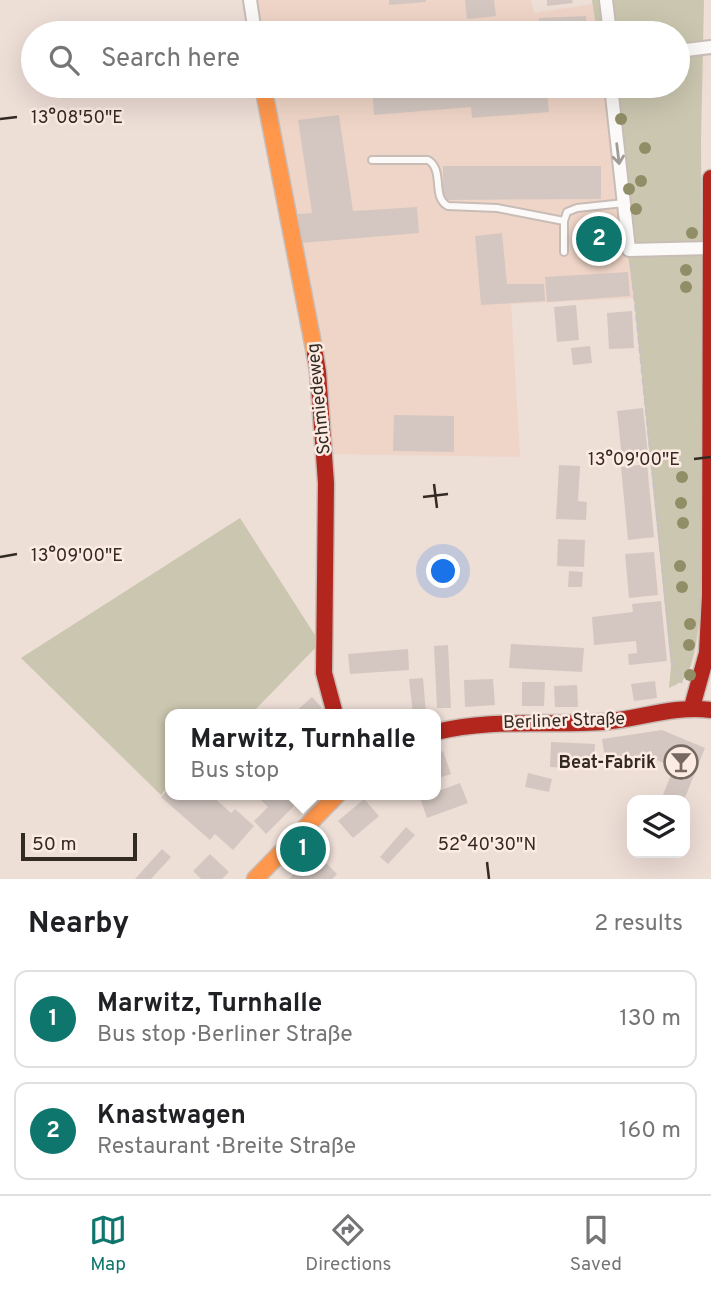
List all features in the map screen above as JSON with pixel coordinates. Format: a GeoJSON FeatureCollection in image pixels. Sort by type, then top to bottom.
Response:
{"type":"FeatureCollection","features":[{"type":"Feature","properties":{"kind":"main road","name":"Schmiedeweg"},"geometry":{"type":"LineString","coordinates":[[265,98],[318,372],[326,483],[324,673],[334,709]]}},
{"type":"Feature","properties":{"kind":"main road"},"geometry":{"type":"LineString","coordinates":[[692,707],[705,668],[710,596],[711,178]]}},
{"type":"Feature","properties":{"kind":"main road","name":"Berliner Straße"},"geometry":{"type":"LineString","coordinates":[[441,730],[498,722],[614,721],[692,707],[711,710]]}},
{"type":"Feature","properties":{"kind":"main road"},"geometry":{"type":"LineString","coordinates":[[256,879],[332,800]]}},
{"type":"Feature","properties":{"kind":"street"},"geometry":{"type":"LineString","coordinates":[[250,0],[253,21]]}},
{"type":"Feature","properties":{"kind":"street"},"geometry":{"type":"LineString","coordinates":[[606,0],[609,21]]}},
{"type":"Feature","properties":{"kind":"street"},"geometry":{"type":"LineString","coordinates":[[690,50],[711,47]]}},
{"type":"Feature","properties":{"kind":"street"},"geometry":{"type":"LineString","coordinates":[[612,98],[629,250],[710,248]]}},
{"type":"Feature","properties":{"kind":"lane"},"geometry":{"type":"LineString","coordinates":[[372,160],[419,159],[434,163],[441,199],[448,206],[497,208],[564,220]]}},
{"type":"Feature","properties":{"kind":"lane"},"geometry":{"type":"LineString","coordinates":[[564,252],[564,220],[568,212],[577,208],[624,203]]}},
{"type":"Feature","properties":{"kind":"path"},"geometry":{"type":"LineString","coordinates":[[629,250],[672,661]]}},
{"type":"Feature","properties":{"kind":"shaded area"},"geometry":{"type":"Polygon","coordinates":[[[244,0],[531,0],[534,13],[593,4],[595,21],[248,21],[244,0]]]}},
{"type":"Feature","properties":{"kind":"shaded area"},"geometry":{"type":"Polygon","coordinates":[[[592,0],[704,0],[701,141],[701,595],[697,636],[689,670],[683,680],[669,688],[671,666],[634,298],[606,98],[690,98],[690,21],[595,21],[592,0]]]}},
{"type":"Feature","properties":{"kind":"shaded area"},"geometry":{"type":"Polygon","coordinates":[[[261,98],[606,98],[634,298],[511,304],[520,457],[321,454],[312,372],[261,98]]]}},
{"type":"Feature","properties":{"kind":"shaded area"},"geometry":{"type":"Polygon","coordinates":[[[240,518],[320,643],[256,709],[165,709],[165,790],[161,795],[21,658],[240,518]]]}},
{"type":"Feature","properties":{"kind":"building"},"geometry":{"type":"Polygon","coordinates":[[[389,0],[426,0],[426,2],[389,5],[389,0]]]}},
{"type":"Feature","properties":{"kind":"building"},"geometry":{"type":"Polygon","coordinates":[[[465,0],[494,0],[496,16],[467,19],[465,0]]]}},
{"type":"Feature","properties":{"kind":"building"},"geometry":{"type":"Polygon","coordinates":[[[547,0],[572,0],[573,3],[547,6],[547,0]]]}},
{"type":"Feature","properties":{"kind":"building"},"geometry":{"type":"Polygon","coordinates":[[[586,16],[586,21],[539,21],[539,18],[586,16]]]}},
{"type":"Feature","properties":{"kind":"building"},"geometry":{"type":"Polygon","coordinates":[[[373,98],[548,98],[549,112],[472,118],[471,107],[374,115],[373,98]]]}},
{"type":"Feature","properties":{"kind":"building"},"geometry":{"type":"Polygon","coordinates":[[[339,115],[353,211],[417,207],[419,233],[301,243],[298,214],[312,213],[298,120],[339,115]]]}},
{"type":"Feature","properties":{"kind":"building"},"geometry":{"type":"Polygon","coordinates":[[[443,166],[601,166],[601,199],[443,200],[443,166]]]}},
{"type":"Feature","properties":{"kind":"building"},"geometry":{"type":"Polygon","coordinates":[[[502,233],[507,284],[544,284],[545,301],[481,305],[475,236],[502,233]]]}},
{"type":"Feature","properties":{"kind":"building"},"geometry":{"type":"Polygon","coordinates":[[[628,272],[630,296],[547,302],[545,277],[628,272]]]}},
{"type":"Feature","properties":{"kind":"building"},"geometry":{"type":"Polygon","coordinates":[[[576,305],[579,340],[557,342],[554,307],[576,305]]]}},
{"type":"Feature","properties":{"kind":"building"},"geometry":{"type":"Polygon","coordinates":[[[632,311],[634,348],[609,349],[607,313],[632,311]]]}},
{"type":"Feature","properties":{"kind":"building"},"geometry":{"type":"Polygon","coordinates":[[[590,346],[592,363],[573,365],[571,348],[590,346]]]}},
{"type":"Feature","properties":{"kind":"building"},"geometry":{"type":"Polygon","coordinates":[[[643,408],[648,455],[622,458],[617,411],[643,408]]]}},
{"type":"Feature","properties":{"kind":"building"},"geometry":{"type":"Polygon","coordinates":[[[394,415],[454,416],[454,452],[393,451],[394,415]]]}},
{"type":"Feature","properties":{"kind":"building"},"geometry":{"type":"Polygon","coordinates":[[[647,464],[654,537],[628,540],[621,467],[647,464]]]}},
{"type":"Feature","properties":{"kind":"building"},"geometry":{"type":"Polygon","coordinates":[[[559,465],[580,466],[578,501],[587,502],[586,520],[556,519],[559,465]]]}},
{"type":"Feature","properties":{"kind":"building"},"geometry":{"type":"Polygon","coordinates":[[[558,539],[585,540],[584,567],[557,566],[558,539]]]}},
{"type":"Feature","properties":{"kind":"building"},"geometry":{"type":"Polygon","coordinates":[[[654,552],[658,595],[629,598],[625,554],[654,552]]]}},
{"type":"Feature","properties":{"kind":"building"},"geometry":{"type":"Polygon","coordinates":[[[569,571],[583,572],[582,587],[568,587],[569,571]]]}},
{"type":"Feature","properties":{"kind":"building"},"geometry":{"type":"Polygon","coordinates":[[[661,601],[667,661],[629,665],[628,654],[637,653],[636,641],[594,645],[592,617],[633,612],[632,604],[661,601]]]}},
{"type":"Feature","properties":{"kind":"building"},"geometry":{"type":"Polygon","coordinates":[[[511,644],[584,648],[582,672],[509,668],[511,644]]]}},
{"type":"Feature","properties":{"kind":"building"},"geometry":{"type":"Polygon","coordinates":[[[448,645],[451,708],[437,708],[434,646],[448,645]]]}},
{"type":"Feature","properties":{"kind":"building"},"geometry":{"type":"Polygon","coordinates":[[[408,649],[409,670],[350,674],[348,654],[408,649]]]}},
{"type":"Feature","properties":{"kind":"building"},"geometry":{"type":"Polygon","coordinates":[[[423,678],[426,709],[412,709],[409,679],[423,678]]]}},
{"type":"Feature","properties":{"kind":"building"},"geometry":{"type":"Polygon","coordinates":[[[493,679],[495,705],[465,707],[464,680],[493,679]]]}},
{"type":"Feature","properties":{"kind":"building"},"geometry":{"type":"Polygon","coordinates":[[[655,681],[657,698],[634,701],[631,684],[655,681]]]}},
{"type":"Feature","properties":{"kind":"building"},"geometry":{"type":"Polygon","coordinates":[[[522,682],[545,682],[544,706],[522,706],[522,682]]]}},
{"type":"Feature","properties":{"kind":"building"},"geometry":{"type":"Polygon","coordinates":[[[577,685],[578,707],[555,707],[554,686],[577,685]]]}},
{"type":"Feature","properties":{"kind":"building"},"geometry":{"type":"Polygon","coordinates":[[[312,697],[322,708],[321,709],[299,709],[312,697]]]}},
{"type":"Feature","properties":{"kind":"building"},"geometry":{"type":"Polygon","coordinates":[[[662,730],[705,748],[686,795],[663,795],[674,767],[651,758],[606,765],[602,739],[662,730]]]}},
{"type":"Feature","properties":{"kind":"building"},"geometry":{"type":"Polygon","coordinates":[[[551,742],[595,744],[594,769],[550,767],[551,742]]]}},
{"type":"Feature","properties":{"kind":"building"},"geometry":{"type":"Polygon","coordinates":[[[443,751],[451,774],[441,777],[443,751]]]}},
{"type":"Feature","properties":{"kind":"building"},"geometry":{"type":"Polygon","coordinates":[[[528,773],[552,779],[549,792],[525,787],[528,773]]]}},
{"type":"Feature","properties":{"kind":"building"},"geometry":{"type":"Polygon","coordinates":[[[460,783],[468,803],[427,818],[421,800],[441,800],[441,790],[460,783]]]}},
{"type":"Feature","properties":{"kind":"building"},"geometry":{"type":"Polygon","coordinates":[[[165,793],[165,800],[217,800],[231,813],[235,809],[254,826],[233,850],[215,834],[210,840],[161,797],[165,793]]]}},
{"type":"Feature","properties":{"kind":"building"},"geometry":{"type":"Polygon","coordinates":[[[261,800],[298,802],[266,834],[254,821],[268,807],[261,800]]]}},
{"type":"Feature","properties":{"kind":"building"},"geometry":{"type":"Polygon","coordinates":[[[363,800],[379,816],[353,838],[338,821],[363,800]]]}},
{"type":"Feature","properties":{"kind":"building"},"geometry":{"type":"Polygon","coordinates":[[[406,827],[415,835],[388,864],[380,857],[406,827]]]}},
{"type":"Feature","properties":{"kind":"building"},"geometry":{"type":"Polygon","coordinates":[[[162,849],[171,857],[151,879],[135,879],[162,849]]]}},
{"type":"Feature","properties":{"kind":"building"},"geometry":{"type":"Polygon","coordinates":[[[315,852],[337,874],[332,879],[289,879],[315,852]]]}},
{"type":"Feature","properties":{"kind":"building"},"geometry":{"type":"Polygon","coordinates":[[[210,854],[229,872],[222,879],[201,879],[193,871],[210,854]]]}},
{"type":"Feature","properties":{"kind":"traffic: slow"},"geometry":{"type":"LineString","coordinates":[[265,98],[315,354]]}},
{"type":"Feature","properties":{"kind":"traffic: slow"},"geometry":{"type":"LineString","coordinates":[[255,879],[332,800]]}},
{"type":"Feature","properties":{"kind":"traffic: jam"},"geometry":{"type":"LineString","coordinates":[[692,707],[707,653],[710,596],[711,178]]}},
{"type":"Feature","properties":{"kind":"traffic: jam"},"geometry":{"type":"LineString","coordinates":[[315,354],[326,483],[324,673],[334,709]]}},
{"type":"Feature","properties":{"kind":"traffic: jam"},"geometry":{"type":"LineString","coordinates":[[441,731],[478,725],[604,722],[684,709],[711,710]]}},
{"type":"Feature","properties":{"kind":"place","name":"Knastwagen"},"geometry":{"type":"Point","coordinates":[599,239]}},
{"type":"Feature","properties":{"kind":"place","name":"Beat-Fabrik"},"geometry":{"type":"Point","coordinates":[681,762]}},
{"type":"Feature","properties":{"kind":"place","name":"Marwitz, Turnhalle"},"geometry":{"type":"Point","coordinates":[303,849]}}]}
